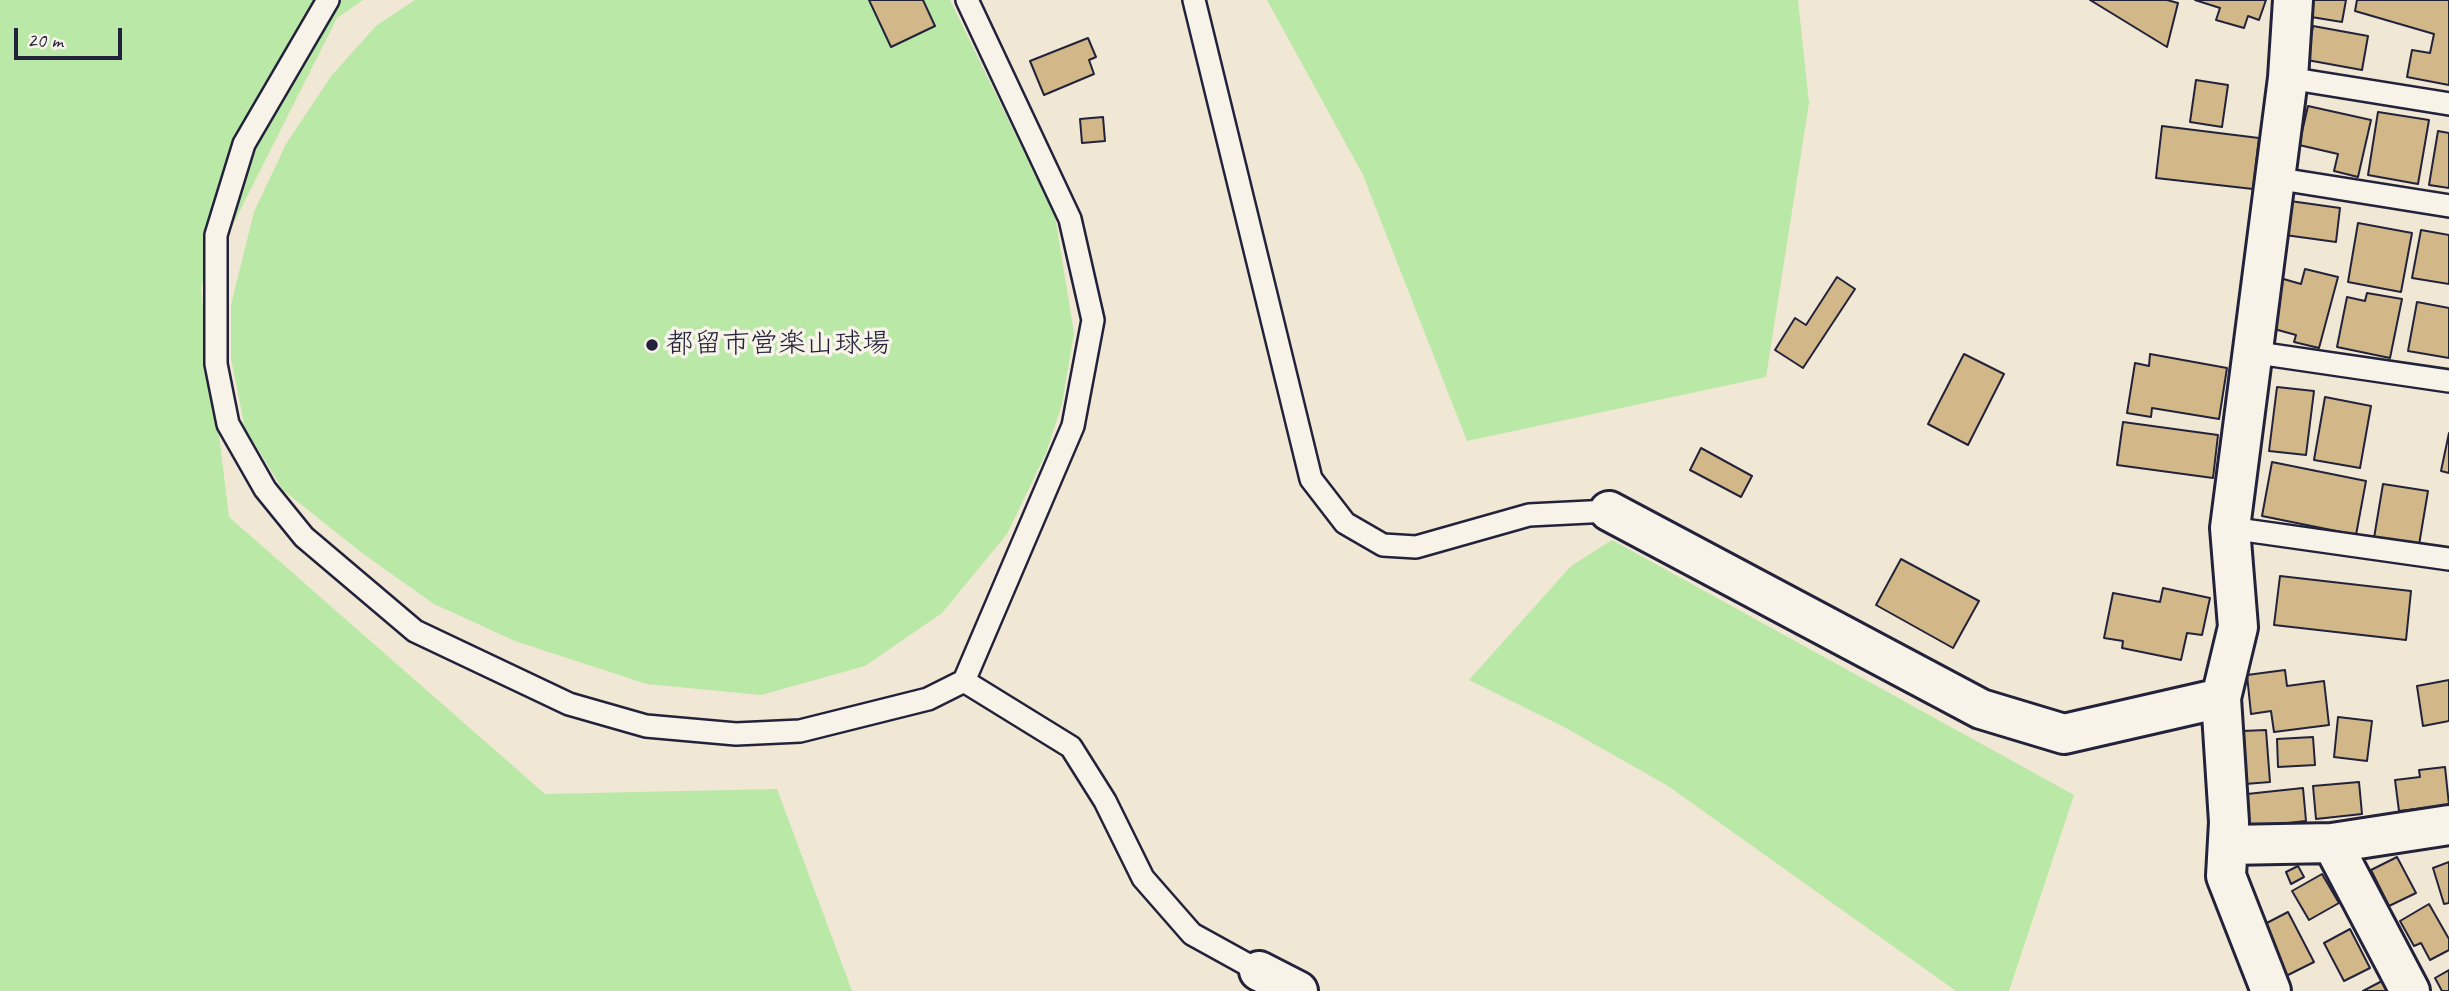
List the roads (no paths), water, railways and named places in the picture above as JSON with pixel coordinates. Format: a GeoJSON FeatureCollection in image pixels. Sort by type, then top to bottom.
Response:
{"type":"FeatureCollection","features":[{"type":"Feature","properties":{"kind":"street"},"geometry":{"type":"LineString","coordinates":[[2271,991],[2226,876],[2229,845],[2221,698],[2238,627],[2230,528],[2288,78],[2293,0]]}},
{"type":"Feature","properties":{"kind":"street"},"geometry":{"type":"LineString","coordinates":[[1609,511],[1993,713],[2064,734],[2221,698]]}},
{"type":"Feature","properties":{"kind":"street"},"geometry":{"type":"LineString","coordinates":[[2229,845],[2332,843],[2449,825]]}},
{"type":"Feature","properties":{"kind":"street"},"geometry":{"type":"LineString","coordinates":[[2332,843],[2410,991]]}},
{"type":"Feature","properties":{"kind":"street"},"geometry":{"type":"LineString","coordinates":[[1259,971],[1298,991]]}},
{"type":"Feature","properties":{"kind":"lane"},"geometry":{"type":"LineString","coordinates":[[328,0],[244,144],[216,234],[216,365],[228,424],[265,489],[303,537],[415,631],[569,704],[646,726],[736,734],[800,731],[928,699],[964,681],[1073,426],[1093,320],[1070,219],[967,0]]}},
{"type":"Feature","properties":{"kind":"lane"},"geometry":{"type":"LineString","coordinates":[[1195,0],[1311,479],[1345,523],[1383,545],[1416,547],[1529,515],[1609,511]]}},
{"type":"Feature","properties":{"kind":"lane"},"geometry":{"type":"LineString","coordinates":[[2288,78],[2449,104]]}},
{"type":"Feature","properties":{"kind":"lane"},"geometry":{"type":"LineString","coordinates":[[2274,178],[2449,205]]}},
{"type":"Feature","properties":{"kind":"lane"},"geometry":{"type":"LineString","coordinates":[[2251,352],[2449,381]]}},
{"type":"Feature","properties":{"kind":"lane"},"geometry":{"type":"LineString","coordinates":[[2230,528],[2449,559]]}},
{"type":"Feature","properties":{"kind":"lane"},"geometry":{"type":"LineString","coordinates":[[964,681],[1071,747],[1105,800],[1143,878],[1192,934],[1259,971]]}},
{"type":"Feature","properties":{"kind":"place","name":"都留市営楽山球場"},"geometry":{"type":"Point","coordinates":[652,345]}}]}
